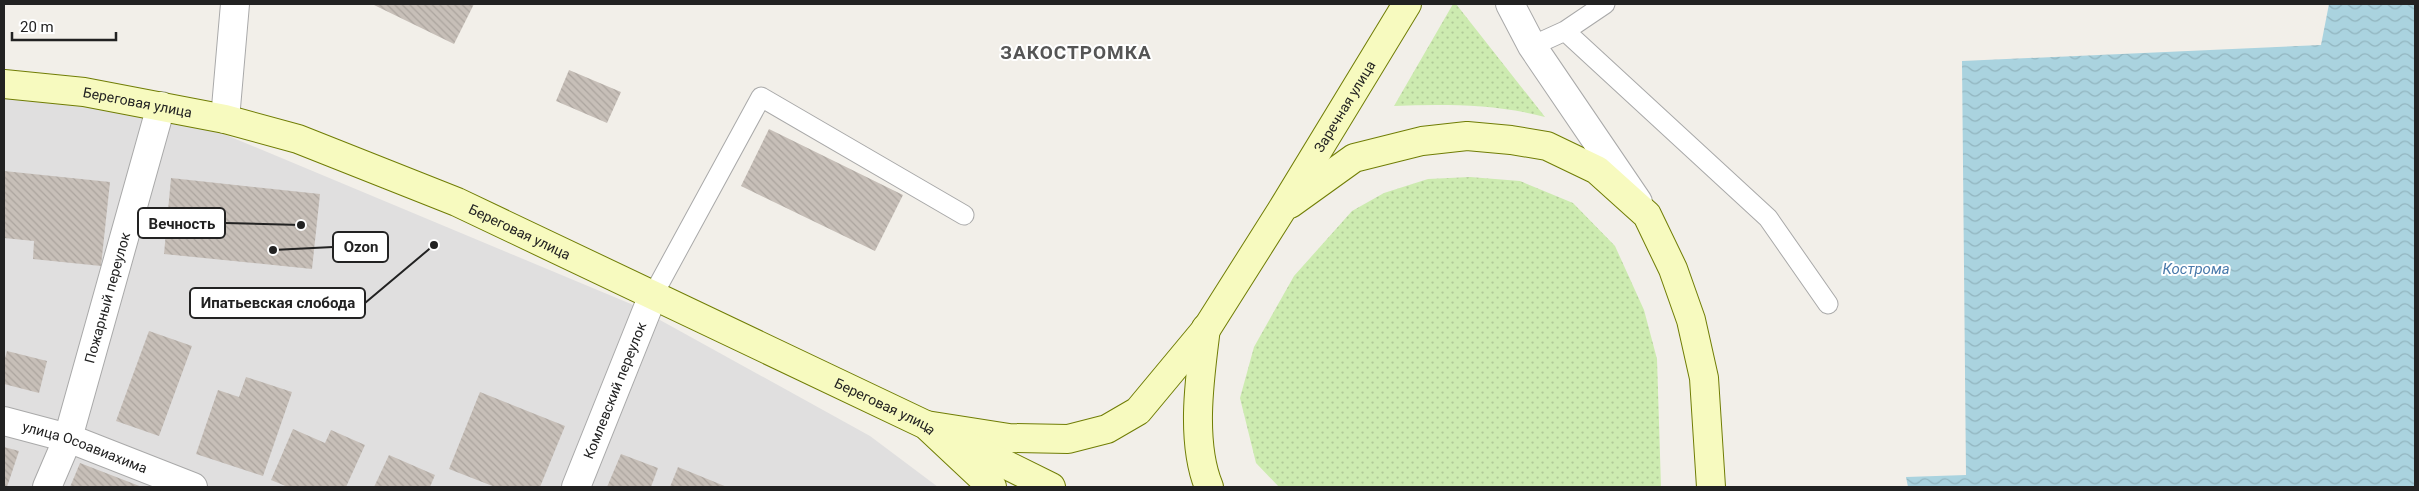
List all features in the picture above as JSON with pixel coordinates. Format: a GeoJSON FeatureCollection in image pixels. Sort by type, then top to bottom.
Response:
{"type":"FeatureCollection","features":[{"type":"Feature","properties":{"kind":"street"},"geometry":{"type":"LineString","coordinates":[[225,119],[235,4]]}},
{"type":"Feature","properties":{"kind":"street","name":"Заречная улица"},"geometry":{"type":"LineString","coordinates":[[926,425],[1009,438],[1068,439],[1106,429],[1138,411],[1206,328],[1281,211],[1407,4]]}},
{"type":"Feature","properties":{"kind":"street"},"geometry":{"type":"LineString","coordinates":[[1510,4],[1532,46],[1598,140],[1647,216],[1673,269],[1691,320],[1704,378],[1710,487]]}},
{"type":"Feature","properties":{"kind":"street","name":"Береговая улица"},"geometry":{"type":"LineString","coordinates":[[4,84],[84,92],[162,106],[225,119],[298,138],[457,202],[926,425],[992,487]]}},
{"type":"Feature","properties":{"kind":"street","name":"Пожарный переулок"},"geometry":{"type":"LineString","coordinates":[[47,487],[68,438],[162,106]]}},
{"type":"Feature","properties":{"kind":"street"},"geometry":{"type":"LineString","coordinates":[[1281,211],[1354,158],[1382,149],[1422,141],[1467,136],[1547,146],[1572,157],[1597,170],[1647,216]]}},
{"type":"Feature","properties":{"kind":"street","name":"Комлевский переулок"},"geometry":{"type":"LineString","coordinates":[[576,487],[653,296]]}},
{"type":"Feature","properties":{"kind":"street"},"geometry":{"type":"LineString","coordinates":[[1206,328],[1198,389],[1199,440],[1209,487]]}},
{"type":"Feature","properties":{"kind":"street","name":"улица Осоавиахима"},"geometry":{"type":"LineString","coordinates":[[4,421],[68,438],[193,487]]}},
{"type":"Feature","properties":{"kind":"street"},"geometry":{"type":"LineString","coordinates":[[926,425],[1051,487]]}},
{"type":"Feature","properties":{"kind":"lane"},"geometry":{"type":"LineString","coordinates":[[1532,46],[1565,32],[1605,4]]}},
{"type":"Feature","properties":{"kind":"lane"},"geometry":{"type":"LineString","coordinates":[[1565,32],[1768,218],[1828,304]]}},
{"type":"Feature","properties":{"kind":"lane"},"geometry":{"type":"LineString","coordinates":[[653,296],[761,97],[964,215]]}},
{"type":"Feature","properties":{"kind":"shaded area"},"geometry":{"type":"Polygon","coordinates":[[[4,96],[80,102],[219,132],[631,304],[870,436],[938,487],[4,487],[4,96]]]}},
{"type":"Feature","properties":{"kind":"green space"},"geometry":{"type":"Polygon","coordinates":[[[1453,4],[1456,4],[1545,117],[1489,107],[1394,106],[1453,4]]]}},
{"type":"Feature","properties":{"kind":"green space"},"geometry":{"type":"Polygon","coordinates":[[[1470,177],[1520,181],[1573,203],[1615,246],[1644,310],[1657,359],[1661,487],[1279,487],[1256,463],[1240,398],[1254,347],[1294,276],[1352,211],[1384,193],[1428,179],[1470,177]]]}},
{"type":"Feature","properties":{"kind":"water","name":"Кострома"},"geometry":{"type":"Polygon","coordinates":[[[2329,4],[2415,4],[2415,487],[1908,487],[1906,477],[1966,475],[1962,61],[2321,45],[2329,4]]]}},
{"type":"Feature","properties":{"kind":"building"},"geometry":{"type":"Polygon","coordinates":[[[372,4],[474,4],[454,44],[372,4]]]}},
{"type":"Feature","properties":{"kind":"building"},"geometry":{"type":"Polygon","coordinates":[[[569,70],[621,92],[607,123],[556,101],[569,70]]]}},
{"type":"Feature","properties":{"kind":"building"},"geometry":{"type":"Polygon","coordinates":[[[769,129],[903,195],[875,251],[741,186],[769,129]]]}},
{"type":"Feature","properties":{"kind":"building"},"geometry":{"type":"Polygon","coordinates":[[[4,171],[110,182],[101,266],[33,259],[34,241],[4,238],[4,171]]]}},
{"type":"Feature","properties":{"kind":"building"},"geometry":{"type":"Polygon","coordinates":[[[171,178],[320,194],[312,269],[164,254],[171,178]]]}},
{"type":"Feature","properties":{"kind":"building"},"geometry":{"type":"Polygon","coordinates":[[[149,331],[192,346],[159,436],[116,421],[149,331]]]}},
{"type":"Feature","properties":{"kind":"building"},"geometry":{"type":"Polygon","coordinates":[[[7,351],[47,361],[39,393],[4,384],[4,362],[7,351]]]}},
{"type":"Feature","properties":{"kind":"building"},"geometry":{"type":"Polygon","coordinates":[[[246,377],[292,392],[263,476],[196,454],[218,390],[239,397],[246,377]]]}},
{"type":"Feature","properties":{"kind":"building"},"geometry":{"type":"Polygon","coordinates":[[[480,392],[565,426],[540,487],[495,487],[449,469],[480,392]]]}},
{"type":"Feature","properties":{"kind":"building"},"geometry":{"type":"Polygon","coordinates":[[[293,429],[325,443],[331,430],[365,445],[346,487],[288,487],[271,480],[293,429]]]}},
{"type":"Feature","properties":{"kind":"building"},"geometry":{"type":"Polygon","coordinates":[[[4,447],[19,451],[7,487],[4,487],[4,447]]]}},
{"type":"Feature","properties":{"kind":"building"},"geometry":{"type":"Polygon","coordinates":[[[621,454],[658,468],[651,487],[607,487],[621,454]]]}},
{"type":"Feature","properties":{"kind":"building"},"geometry":{"type":"Polygon","coordinates":[[[389,455],[435,475],[430,487],[374,487],[389,455]]]}},
{"type":"Feature","properties":{"kind":"building"},"geometry":{"type":"Polygon","coordinates":[[[80,463],[142,487],[70,487],[80,463]]]}},
{"type":"Feature","properties":{"kind":"building"},"geometry":{"type":"Polygon","coordinates":[[[678,467],[727,487],[670,487],[678,467]]]}},
{"type":"Feature","properties":{"kind":"place","name":"Вечность"},"geometry":{"type":"Point","coordinates":[301,225]}},
{"type":"Feature","properties":{"kind":"place","name":"Ипатьевская слобода"},"geometry":{"type":"Point","coordinates":[434,245]}},
{"type":"Feature","properties":{"kind":"place","name":"Ozon"},"geometry":{"type":"Point","coordinates":[273,250]}},
{"type":"Feature","properties":{"kind":"district","name":"ЗАКОСТРОМКА"},"geometry":{"type":"Point","coordinates":[1076,52]}}]}
